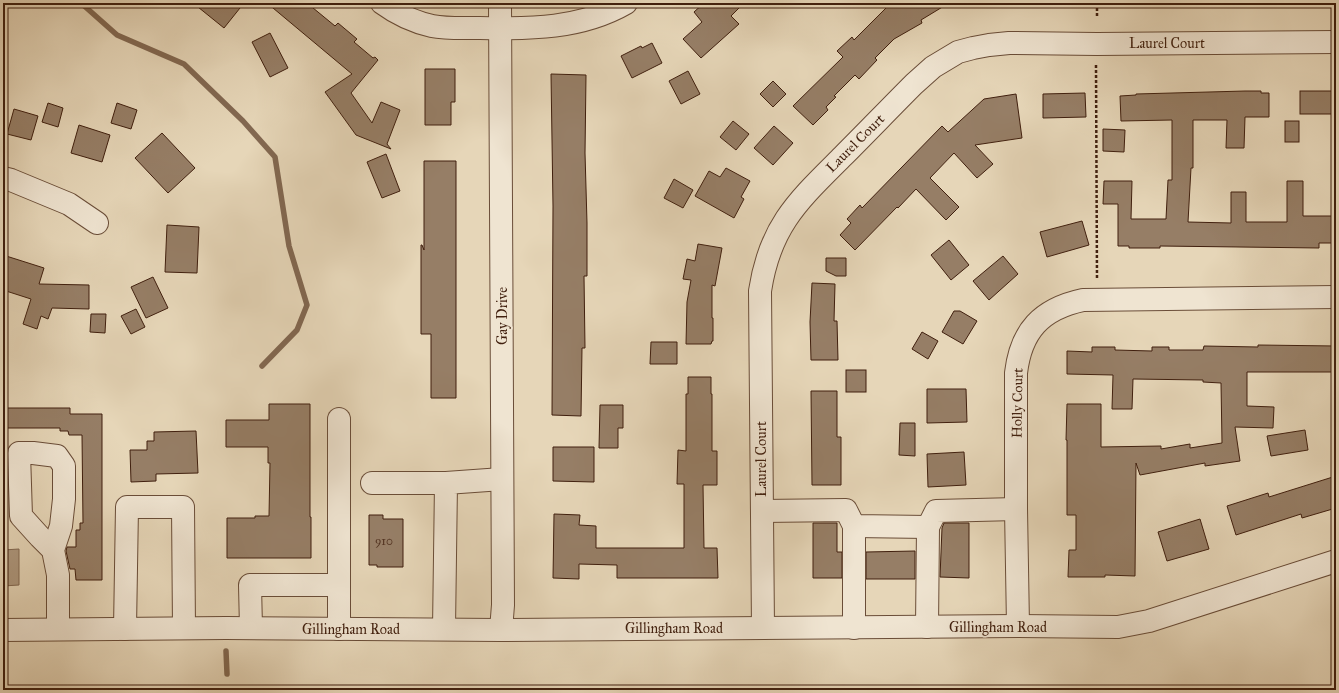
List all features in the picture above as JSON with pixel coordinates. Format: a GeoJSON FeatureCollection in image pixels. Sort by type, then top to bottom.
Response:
{"type":"FeatureCollection","features":[{"type":"Feature","properties":{"kind":"street"},"geometry":{"type":"LineString","coordinates":[[382,3],[406,17],[431,26],[444,28],[500,28],[564,25],[583,21],[626,3]]}},
{"type":"Feature","properties":{"kind":"street","name":"Gay Drive"},"geometry":{"type":"LineString","coordinates":[[500,3],[503,605],[501,630]]}},
{"type":"Feature","properties":{"kind":"street","name":"Laurel Court"},"geometry":{"type":"LineString","coordinates":[[763,628],[760,291],[763,273],[772,246],[782,225],[802,197],[914,84],[934,67],[958,52],[974,48],[1010,43],[1336,42]]}},
{"type":"Feature","properties":{"kind":"street"},"geometry":{"type":"LineString","coordinates":[[3,178],[69,204],[97,222]]}},
{"type":"Feature","properties":{"kind":"street","name":"Holly Court"},"geometry":{"type":"LineString","coordinates":[[1018,626],[1016,373],[1018,358],[1023,343],[1030,330],[1041,318],[1054,309],[1067,303],[1083,300],[1336,297]]}},
{"type":"Feature","properties":{"kind":"street"},"geometry":{"type":"LineString","coordinates":[[339,419],[339,629]]}},
{"type":"Feature","properties":{"kind":"street"},"geometry":{"type":"LineString","coordinates":[[372,483],[446,482],[502,479]]}},
{"type":"Feature","properties":{"kind":"street"},"geometry":{"type":"LineString","coordinates":[[444,629],[446,482]]}},
{"type":"Feature","properties":{"kind":"street"},"geometry":{"type":"LineString","coordinates":[[125,629],[127,507],[183,507],[184,628]]}},
{"type":"Feature","properties":{"kind":"street"},"geometry":{"type":"LineString","coordinates":[[927,627],[928,527],[936,511],[1016,509]]}},
{"type":"Feature","properties":{"kind":"street"},"geometry":{"type":"LineString","coordinates":[[762,511],[846,510],[854,526],[854,628]]}},
{"type":"Feature","properties":{"kind":"street"},"geometry":{"type":"LineString","coordinates":[[854,526],[928,527]]}},
{"type":"Feature","properties":{"kind":"street"},"geometry":{"type":"LineString","coordinates":[[53,550],[58,575],[58,629]]}},
{"type":"Feature","properties":{"kind":"street","name":"Gillingham Road"},"geometry":{"type":"LineString","coordinates":[[3,630],[184,628],[501,630],[1018,626],[1118,627],[1134,624],[1336,561]]}},
{"type":"Feature","properties":{"kind":"street"},"geometry":{"type":"LineString","coordinates":[[251,628],[250,585],[339,585]]}},
{"type":"Feature","properties":{"kind":"path"},"geometry":{"type":"LineString","coordinates":[[1097,3],[1097,18]]}},
{"type":"Feature","properties":{"kind":"path"},"geometry":{"type":"LineString","coordinates":[[1096,65],[1097,300]]}},
{"type":"Feature","properties":{"kind":"shaded area"},"geometry":{"type":"Polygon","coordinates":[[[19,549],[19,585],[3,586],[3,550],[19,549]]]}},
{"type":"Feature","properties":{"kind":"building"},"geometry":{"type":"Polygon","coordinates":[[[193,3],[244,3],[224,28],[193,3]]]}},
{"type":"Feature","properties":{"kind":"building"},"geometry":{"type":"Polygon","coordinates":[[[267,3],[307,3],[335,26],[338,23],[357,39],[354,42],[373,58],[375,57],[378,60],[351,93],[372,123],[381,102],[400,110],[387,144],[391,149],[356,135],[325,92],[352,74],[267,3]]]}},
{"type":"Feature","properties":{"kind":"building"},"geometry":{"type":"Polygon","coordinates":[[[704,3],[744,3],[731,16],[739,24],[701,58],[683,39],[702,22],[694,12],[704,3]]]}},
{"type":"Feature","properties":{"kind":"building"},"geometry":{"type":"Polygon","coordinates":[[[893,3],[949,3],[921,20],[922,23],[894,39],[875,58],[877,60],[859,79],[855,75],[834,96],[836,97],[826,107],[828,110],[813,125],[793,106],[843,57],[837,51],[852,37],[854,40],[888,6],[893,3]]]}},
{"type":"Feature","properties":{"kind":"building"},"geometry":{"type":"Polygon","coordinates":[[[270,33],[288,68],[270,77],[252,42],[270,33]]]}},
{"type":"Feature","properties":{"kind":"building"},"geometry":{"type":"Polygon","coordinates":[[[652,43],[662,63],[632,78],[621,56],[641,46],[642,48],[652,43]]]}},
{"type":"Feature","properties":{"kind":"building"},"geometry":{"type":"Polygon","coordinates":[[[425,69],[455,69],[455,102],[451,102],[451,125],[425,125],[425,69]]]}},
{"type":"Feature","properties":{"kind":"building"},"geometry":{"type":"Polygon","coordinates":[[[688,71],[700,94],[681,104],[669,81],[688,71]]]}},
{"type":"Feature","properties":{"kind":"building"},"geometry":{"type":"Polygon","coordinates":[[[551,74],[586,75],[585,153],[587,276],[584,276],[585,348],[582,348],[581,416],[552,415],[553,206],[551,74]]]}},
{"type":"Feature","properties":{"kind":"building"},"geometry":{"type":"Polygon","coordinates":[[[773,81],[786,94],[773,107],[760,94],[773,81]]]}},
{"type":"Feature","properties":{"kind":"building"},"geometry":{"type":"Polygon","coordinates":[[[1261,91],[1261,93],[1269,93],[1269,117],[1245,117],[1244,148],[1226,148],[1227,120],[1193,120],[1193,168],[1191,168],[1188,222],[1231,223],[1231,192],[1246,192],[1246,222],[1287,222],[1287,181],[1303,181],[1303,216],[1336,216],[1336,243],[1319,243],[1319,248],[1160,246],[1160,248],[1129,248],[1129,246],[1118,246],[1118,204],[1103,204],[1104,181],[1132,181],[1131,219],[1166,219],[1168,180],[1172,180],[1172,120],[1121,121],[1120,96],[1136,94],[1261,91]]]}},
{"type":"Feature","properties":{"kind":"building"},"geometry":{"type":"Polygon","coordinates":[[[1300,91],[1335,91],[1335,114],[1300,114],[1300,91]]]}},
{"type":"Feature","properties":{"kind":"building"},"geometry":{"type":"Polygon","coordinates":[[[1085,93],[1086,117],[1043,118],[1043,94],[1085,93]]]}},
{"type":"Feature","properties":{"kind":"building"},"geometry":{"type":"Polygon","coordinates":[[[1016,94],[1022,138],[975,145],[993,164],[977,178],[954,153],[930,178],[959,207],[946,220],[916,189],[855,250],[840,235],[851,223],[847,219],[860,205],[862,208],[942,126],[948,132],[984,99],[1016,94]]]}},
{"type":"Feature","properties":{"kind":"building"},"geometry":{"type":"Polygon","coordinates":[[[48,103],[63,108],[58,127],[42,122],[48,103]]]}},
{"type":"Feature","properties":{"kind":"building"},"geometry":{"type":"Polygon","coordinates":[[[117,103],[137,110],[131,129],[111,123],[117,103]]]}},
{"type":"Feature","properties":{"kind":"building"},"geometry":{"type":"Polygon","coordinates":[[[14,109],[38,116],[31,140],[7,134],[14,109]]]}},
{"type":"Feature","properties":{"kind":"building"},"geometry":{"type":"Polygon","coordinates":[[[733,121],[749,134],[736,150],[720,137],[733,121]]]}},
{"type":"Feature","properties":{"kind":"building"},"geometry":{"type":"Polygon","coordinates":[[[1285,121],[1299,121],[1299,142],[1285,142],[1285,121]]]}},
{"type":"Feature","properties":{"kind":"building"},"geometry":{"type":"Polygon","coordinates":[[[79,125],[110,135],[102,162],[71,153],[79,125]]]}},
{"type":"Feature","properties":{"kind":"building"},"geometry":{"type":"Polygon","coordinates":[[[774,126],[793,143],[773,165],[754,148],[774,126]]]}},
{"type":"Feature","properties":{"kind":"building"},"geometry":{"type":"Polygon","coordinates":[[[1103,129],[1125,130],[1124,152],[1103,151],[1103,129]]]}},
{"type":"Feature","properties":{"kind":"building"},"geometry":{"type":"Polygon","coordinates":[[[162,133],[195,168],[168,193],[135,158],[162,133]]]}},
{"type":"Feature","properties":{"kind":"building"},"geometry":{"type":"Polygon","coordinates":[[[386,154],[400,191],[382,198],[367,162],[386,154]]]}},
{"type":"Feature","properties":{"kind":"building"},"geometry":{"type":"Polygon","coordinates":[[[424,161],[456,161],[456,398],[431,398],[431,334],[421,334],[421,245],[424,250],[424,161]]]}},
{"type":"Feature","properties":{"kind":"building"},"geometry":{"type":"Polygon","coordinates":[[[726,168],[750,181],[741,197],[744,199],[734,218],[695,196],[709,171],[720,177],[726,168]]]}},
{"type":"Feature","properties":{"kind":"building"},"geometry":{"type":"Polygon","coordinates":[[[674,179],[693,190],[683,208],[664,198],[674,179]]]}},
{"type":"Feature","properties":{"kind":"building"},"geometry":{"type":"Polygon","coordinates":[[[1082,221],[1089,245],[1047,257],[1040,232],[1082,221]]]}},
{"type":"Feature","properties":{"kind":"building"},"geometry":{"type":"Polygon","coordinates":[[[167,225],[199,227],[197,273],[165,272],[167,225]]]}},
{"type":"Feature","properties":{"kind":"building"},"geometry":{"type":"Polygon","coordinates":[[[949,240],[969,265],[951,280],[931,255],[949,240]]]}},
{"type":"Feature","properties":{"kind":"building"},"geometry":{"type":"Polygon","coordinates":[[[698,244],[722,248],[715,286],[712,285],[713,341],[711,344],[686,344],[687,302],[691,280],[683,279],[687,259],[695,261],[698,244]]]}},
{"type":"Feature","properties":{"kind":"building"},"geometry":{"type":"Polygon","coordinates":[[[3,255],[44,268],[39,284],[89,285],[89,309],[52,308],[48,319],[41,316],[37,329],[23,324],[31,299],[3,290],[3,255]]]}},
{"type":"Feature","properties":{"kind":"building"},"geometry":{"type":"Polygon","coordinates":[[[1003,256],[1018,274],[989,300],[973,281],[1003,256]]]}},
{"type":"Feature","properties":{"kind":"building"},"geometry":{"type":"Polygon","coordinates":[[[826,258],[846,258],[846,276],[836,276],[826,271],[826,258]]]}},
{"type":"Feature","properties":{"kind":"building"},"geometry":{"type":"Polygon","coordinates":[[[153,277],[168,308],[146,318],[131,287],[153,277]]]}},
{"type":"Feature","properties":{"kind":"building"},"geometry":{"type":"Polygon","coordinates":[[[812,283],[835,284],[834,321],[837,321],[838,360],[811,360],[810,322],[812,283]]]}},
{"type":"Feature","properties":{"kind":"building"},"geometry":{"type":"Polygon","coordinates":[[[136,309],[145,327],[131,334],[121,316],[136,309]]]}},
{"type":"Feature","properties":{"kind":"building"},"geometry":{"type":"Polygon","coordinates":[[[954,311],[960,311],[977,321],[963,344],[942,332],[954,311]]]}},
{"type":"Feature","properties":{"kind":"building"},"geometry":{"type":"Polygon","coordinates":[[[91,314],[106,314],[105,333],[90,332],[91,314]]]}},
{"type":"Feature","properties":{"kind":"building"},"geometry":{"type":"Polygon","coordinates":[[[922,332],[938,341],[928,359],[912,349],[922,332]]]}},
{"type":"Feature","properties":{"kind":"building"},"geometry":{"type":"Polygon","coordinates":[[[651,342],[677,342],[677,364],[650,364],[651,342]]]}},
{"type":"Feature","properties":{"kind":"building"},"geometry":{"type":"Polygon","coordinates":[[[1258,345],[1336,346],[1336,372],[1247,372],[1247,406],[1274,407],[1273,428],[1235,427],[1240,461],[1205,466],[1205,463],[1140,475],[1136,463],[1135,576],[1105,575],[1105,577],[1068,577],[1069,550],[1076,550],[1076,515],[1067,515],[1067,404],[1101,404],[1101,447],[1161,446],[1161,449],[1190,444],[1190,448],[1222,443],[1221,383],[1203,382],[1203,380],[1133,379],[1132,409],[1112,409],[1113,375],[1067,374],[1067,351],[1092,352],[1092,347],[1115,347],[1115,350],[1152,351],[1152,347],[1169,347],[1169,350],[1203,350],[1204,346],[1258,347],[1258,345]]]}},
{"type":"Feature","properties":{"kind":"building"},"geometry":{"type":"Polygon","coordinates":[[[846,370],[866,370],[866,392],[846,392],[846,370]]]}},
{"type":"Feature","properties":{"kind":"building"},"geometry":{"type":"Polygon","coordinates":[[[688,377],[711,377],[712,451],[717,451],[717,485],[703,485],[704,548],[717,548],[718,578],[617,578],[617,565],[579,564],[579,579],[553,578],[554,514],[580,515],[579,525],[596,526],[596,548],[684,548],[684,484],[677,484],[678,450],[686,451],[686,394],[688,394],[688,377]]]}},
{"type":"Feature","properties":{"kind":"building"},"geometry":{"type":"Polygon","coordinates":[[[927,389],[966,389],[967,422],[927,423],[927,389]]]}},
{"type":"Feature","properties":{"kind":"building"},"geometry":{"type":"Polygon","coordinates":[[[811,391],[837,391],[837,437],[841,437],[841,485],[812,485],[811,391]]]}},
{"type":"Feature","properties":{"kind":"building"},"geometry":{"type":"Polygon","coordinates":[[[269,404],[310,404],[311,558],[227,558],[227,518],[255,518],[255,516],[269,516],[270,463],[268,463],[268,447],[226,447],[226,420],[269,420],[269,404]]]}},
{"type":"Feature","properties":{"kind":"building"},"geometry":{"type":"Polygon","coordinates":[[[600,405],[623,405],[623,428],[618,428],[618,448],[599,448],[600,405]]]}},
{"type":"Feature","properties":{"kind":"building"},"geometry":{"type":"Polygon","coordinates":[[[3,408],[70,408],[70,414],[102,414],[102,580],[76,580],[75,569],[70,569],[66,551],[67,547],[76,547],[76,530],[80,530],[80,523],[83,523],[82,435],[69,435],[68,431],[60,431],[60,428],[3,428],[3,408]]]}},
{"type":"Feature","properties":{"kind":"building"},"geometry":{"type":"Polygon","coordinates":[[[900,423],[915,423],[915,456],[899,455],[900,423]]]}},
{"type":"Feature","properties":{"kind":"building"},"geometry":{"type":"Polygon","coordinates":[[[1305,430],[1308,450],[1271,456],[1267,436],[1305,430]]]}},
{"type":"Feature","properties":{"kind":"building"},"geometry":{"type":"Polygon","coordinates":[[[196,431],[198,473],[156,474],[156,481],[131,482],[130,450],[147,450],[147,441],[154,441],[154,432],[196,431]]]}},
{"type":"Feature","properties":{"kind":"building"},"geometry":{"type":"Polygon","coordinates":[[[553,447],[594,447],[594,482],[553,481],[553,447]]]}},
{"type":"Feature","properties":{"kind":"building"},"geometry":{"type":"Polygon","coordinates":[[[964,452],[966,485],[928,487],[927,454],[964,452]]]}},
{"type":"Feature","properties":{"kind":"building"},"geometry":{"type":"Polygon","coordinates":[[[1336,476],[1336,508],[1302,518],[1301,514],[1236,535],[1227,506],[1268,493],[1269,497],[1336,476]]]}},
{"type":"Feature","properties":{"kind":"building"},"geometry":{"type":"Polygon","coordinates":[[[369,515],[383,515],[383,519],[403,519],[403,567],[377,567],[377,565],[369,565],[369,515]]]}},
{"type":"Feature","properties":{"kind":"building"},"geometry":{"type":"Polygon","coordinates":[[[1200,519],[1209,549],[1167,561],[1158,532],[1200,519]]]}},
{"type":"Feature","properties":{"kind":"building"},"geometry":{"type":"Polygon","coordinates":[[[813,523],[837,523],[837,552],[842,552],[842,578],[813,578],[813,523]]]}},
{"type":"Feature","properties":{"kind":"building"},"geometry":{"type":"Polygon","coordinates":[[[944,523],[969,523],[969,578],[940,577],[942,528],[944,523]]]}},
{"type":"Feature","properties":{"kind":"building"},"geometry":{"type":"Polygon","coordinates":[[[915,551],[915,579],[866,579],[866,552],[915,551]]]}},
{"type":"Feature","properties":{"kind":"waterway"},"geometry":{"type":"LineString","coordinates":[[81,3],[117,35],[184,64],[243,121],[275,157],[289,246],[307,305],[297,330],[262,366]]}},
{"type":"Feature","properties":{"kind":"waterway"},"geometry":{"type":"LineString","coordinates":[[226,651],[227,674]]}}]}
